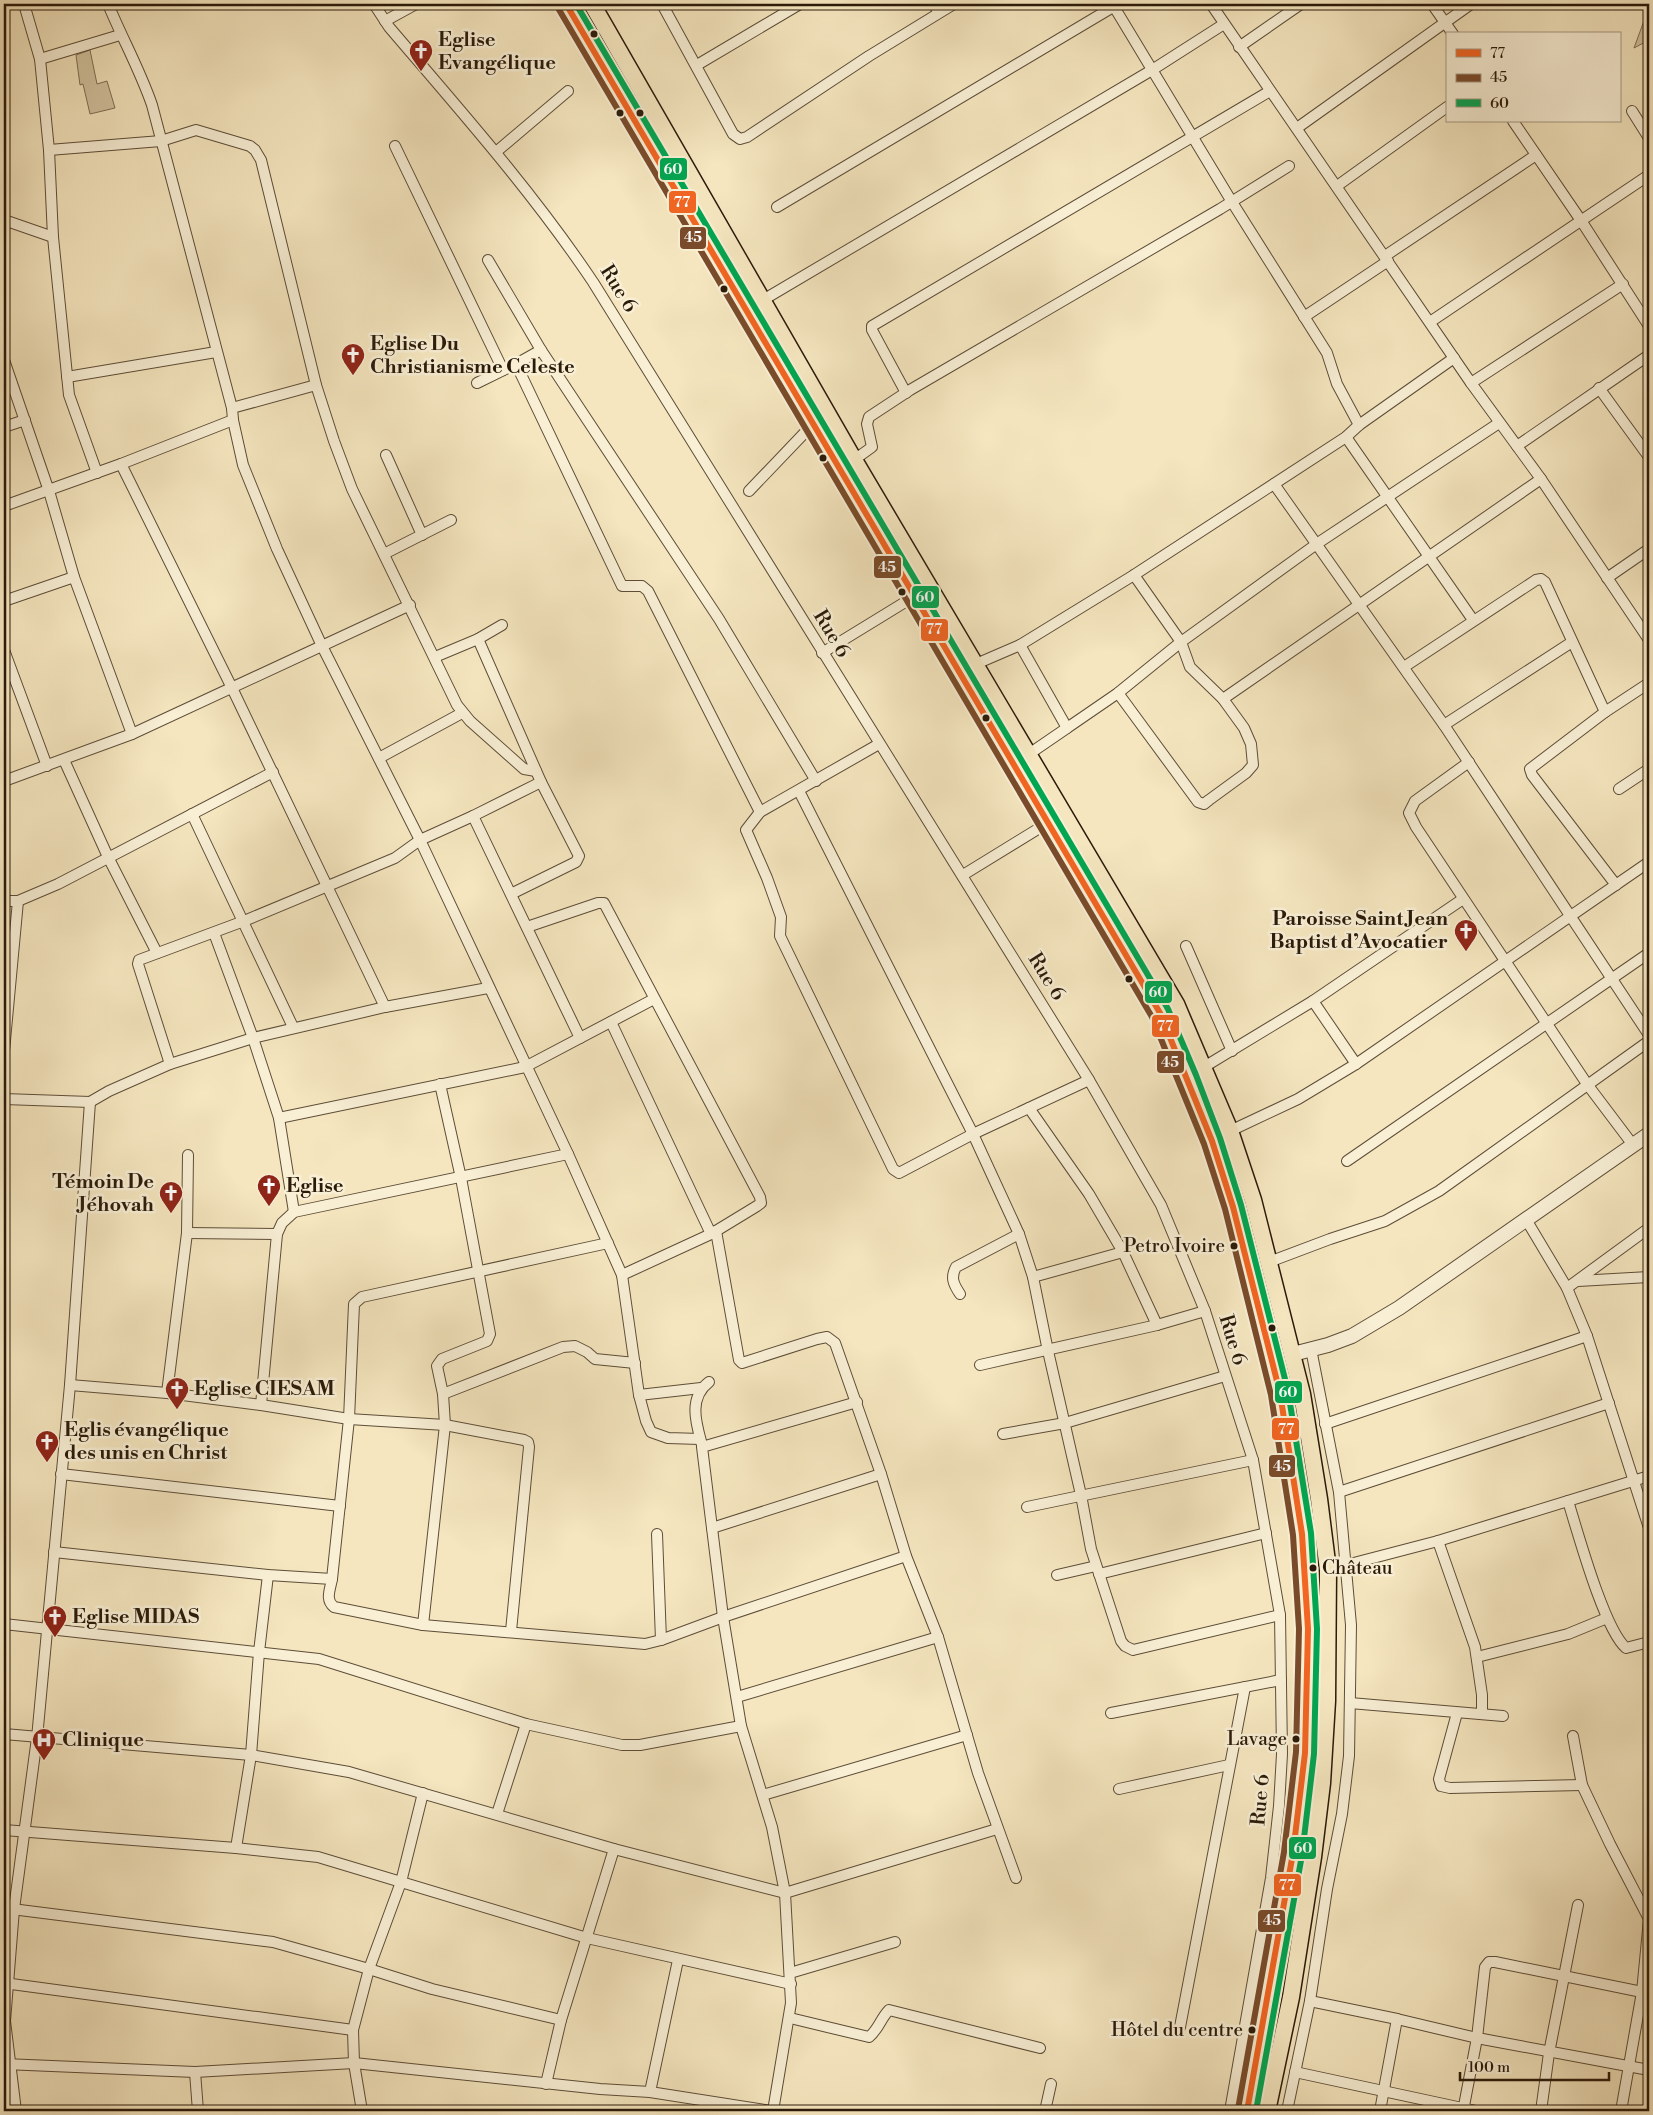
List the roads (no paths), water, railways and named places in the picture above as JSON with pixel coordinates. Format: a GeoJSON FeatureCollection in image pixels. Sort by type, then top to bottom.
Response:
{"type":"FeatureCollection","features":[{"type":"Feature","properties":{"kind":"main road"},"geometry":{"type":"LineString","coordinates":[[566,4],[1160,1013],[1205,1122],[1234,1207],[1280,1393],[1305,1561],[1308,1629],[1305,1753],[1293,1853],[1247,2111]]}},
{"type":"Feature","properties":{"kind":"main road"},"geometry":{"type":"LineString","coordinates":[[592,4],[854,460],[1176,1004],[1230,1131],[1253,1200],[1302,1394],[1324,1529],[1328,1570],[1327,1700],[1322,1783],[1313,1857],[1290,1997],[1268,2111]]}},
{"type":"Feature","properties":{"kind":"street"},"geometry":{"type":"LineString","coordinates":[[24,4],[40,59],[49,150],[53,237],[67,377],[74,412],[97,473]]}},
{"type":"Feature","properties":{"kind":"street"},"geometry":{"type":"LineString","coordinates":[[108,4],[120,35],[147,90],[232,408],[243,465],[276,549],[322,646],[420,840],[525,1067],[568,1154],[622,1275],[639,1395],[651,1432],[668,1438],[701,1443],[857,1402]]}},
{"type":"Feature","properties":{"kind":"street","name":"Rue 6"},"geometry":{"type":"LineString","coordinates":[[374,4],[385,21],[496,152],[570,247],[822,653],[963,875],[1089,1080],[1164,1210],[1205,1311],[1253,1460],[1280,1615],[1282,1754],[1279,1806],[1271,1878],[1230,2111]]}},
{"type":"Feature","properties":{"kind":"street"},"geometry":{"type":"LineString","coordinates":[[385,21],[416,4]]}},
{"type":"Feature","properties":{"kind":"street"},"geometry":{"type":"LineString","coordinates":[[662,4],[733,134],[740,139],[747,137],[936,8],[954,4]]}},
{"type":"Feature","properties":{"kind":"street"},"geometry":{"type":"LineString","coordinates":[[697,65],[800,4]]}},
{"type":"Feature","properties":{"kind":"street"},"geometry":{"type":"LineString","coordinates":[[1211,4],[1470,382],[1540,479],[1649,640]]}},
{"type":"Feature","properties":{"kind":"street"},"geometry":{"type":"LineString","coordinates":[[1240,47],[1301,4]]}},
{"type":"Feature","properties":{"kind":"street"},"geometry":{"type":"LineString","coordinates":[[1432,4],[1452,32]]}},
{"type":"Feature","properties":{"kind":"street"},"geometry":{"type":"LineString","coordinates":[[1297,128],[1471,4]]}},
{"type":"Feature","properties":{"kind":"street"},"geometry":{"type":"LineString","coordinates":[[777,207],[1113,7],[1327,353],[1337,384],[1359,425]]}},
{"type":"Feature","properties":{"kind":"street"},"geometry":{"type":"LineString","coordinates":[[763,300],[1152,70],[1224,24]]}},
{"type":"Feature","properties":{"kind":"street"},"geometry":{"type":"LineString","coordinates":[[40,59],[120,35]]}},
{"type":"Feature","properties":{"kind":"street"},"geometry":{"type":"LineString","coordinates":[[906,393],[872,330],[872,326],[1193,138],[1270,90]]}},
{"type":"Feature","properties":{"kind":"street"},"geometry":{"type":"LineString","coordinates":[[496,152],[568,91]]}},
{"type":"Feature","properties":{"kind":"street"},"geometry":{"type":"LineString","coordinates":[[1337,186],[1446,109]]}},
{"type":"Feature","properties":{"kind":"street"},"geometry":{"type":"LineString","coordinates":[[1632,111],[1649,138]]}},
{"type":"Feature","properties":{"kind":"street"},"geometry":{"type":"LineString","coordinates":[[1514,122],[1582,222],[1649,326]]}},
{"type":"Feature","properties":{"kind":"street"},"geometry":{"type":"LineString","coordinates":[[49,150],[161,141],[184,132],[202,130],[250,146],[259,154],[316,384],[352,489],[462,713],[524,769],[536,771]]}},
{"type":"Feature","properties":{"kind":"street"},"geometry":{"type":"LineString","coordinates":[[395,146],[503,370]]}},
{"type":"Feature","properties":{"kind":"street"},"geometry":{"type":"LineString","coordinates":[[1304,317],[1536,155]]}},
{"type":"Feature","properties":{"kind":"street"},"geometry":{"type":"LineString","coordinates":[[854,460],[872,447],[867,420],[906,393],[1232,202],[1289,166]]}},
{"type":"Feature","properties":{"kind":"street"},"geometry":{"type":"LineString","coordinates":[[1430,322],[1582,222],[1649,175]]}},
{"type":"Feature","properties":{"kind":"street"},"geometry":{"type":"LineString","coordinates":[[4,220],[53,237]]}},
{"type":"Feature","properties":{"kind":"street"},"geometry":{"type":"LineString","coordinates":[[488,260],[541,350],[719,619],[816,781]]}},
{"type":"Feature","properties":{"kind":"street"},"geometry":{"type":"LineString","coordinates":[[1470,382],[1622,284]]}},
{"type":"Feature","properties":{"kind":"street"},"geometry":{"type":"LineString","coordinates":[[477,383],[541,350]]}},
{"type":"Feature","properties":{"kind":"street"},"geometry":{"type":"LineString","coordinates":[[67,377],[216,352]]}},
{"type":"Feature","properties":{"kind":"street"},"geometry":{"type":"LineString","coordinates":[[1517,446],[1649,355]]}},
{"type":"Feature","properties":{"kind":"street"},"geometry":{"type":"LineString","coordinates":[[976,664],[1020,646],[1134,575],[1346,437],[1359,425],[1454,358]]}},
{"type":"Feature","properties":{"kind":"street"},"geometry":{"type":"LineString","coordinates":[[4,360],[50,491],[74,577],[132,734]]}},
{"type":"Feature","properties":{"kind":"street"},"geometry":{"type":"LineString","coordinates":[[516,364],[622,586],[642,586],[648,591],[760,812]]}},
{"type":"Feature","properties":{"kind":"street"},"geometry":{"type":"LineString","coordinates":[[232,408],[316,384]]}},
{"type":"Feature","properties":{"kind":"street"},"geometry":{"type":"LineString","coordinates":[[1599,388],[1649,457]]}},
{"type":"Feature","properties":{"kind":"street"},"geometry":{"type":"LineString","coordinates":[[4,427],[25,420]]}},
{"type":"Feature","properties":{"kind":"street"},"geometry":{"type":"LineString","coordinates":[[4,506],[50,491],[233,420]]}},
{"type":"Feature","properties":{"kind":"street"},"geometry":{"type":"LineString","coordinates":[[1029,754],[1118,693],[1181,642],[1318,543],[1499,423]]}},
{"type":"Feature","properties":{"kind":"street"},"geometry":{"type":"LineString","coordinates":[[749,491],[813,424]]}},
{"type":"Feature","properties":{"kind":"street"},"geometry":{"type":"LineString","coordinates":[[1346,437],[1473,620]]}},
{"type":"Feature","properties":{"kind":"street"},"geometry":{"type":"LineString","coordinates":[[386,455],[422,535]]}},
{"type":"Feature","properties":{"kind":"street"},"geometry":{"type":"LineString","coordinates":[[121,464],[273,772],[385,1008]]}},
{"type":"Feature","properties":{"kind":"street"},"geometry":{"type":"LineString","coordinates":[[1223,700],[1540,479]]}},
{"type":"Feature","properties":{"kind":"street"},"geometry":{"type":"LineString","coordinates":[[1274,484],[1318,543],[1444,725],[1649,1035]]}},
{"type":"Feature","properties":{"kind":"street"},"geometry":{"type":"LineString","coordinates":[[384,554],[451,520]]}},
{"type":"Feature","properties":{"kind":"street"},"geometry":{"type":"LineString","coordinates":[[1607,578],[1649,549]]}},
{"type":"Feature","properties":{"kind":"street"},"geometry":{"type":"LineString","coordinates":[[1118,693],[1198,802],[1204,804],[1246,773],[1253,765],[1251,744],[1244,728],[1223,700],[1190,667],[1181,642],[1134,575]]}},
{"type":"Feature","properties":{"kind":"street"},"geometry":{"type":"LineString","coordinates":[[4,601],[74,577]]}},
{"type":"Feature","properties":{"kind":"street"},"geometry":{"type":"LineString","coordinates":[[1404,667],[1473,620],[1536,580],[1541,579],[1545,582],[1605,712]]}},
{"type":"Feature","properties":{"kind":"street"},"geometry":{"type":"LineString","coordinates":[[822,653],[915,596]]}},
{"type":"Feature","properties":{"kind":"street"},"geometry":{"type":"LineString","coordinates":[[4,781],[132,734],[410,605]]}},
{"type":"Feature","properties":{"kind":"street"},"geometry":{"type":"LineString","coordinates":[[435,657],[478,639],[502,625]]}},
{"type":"Feature","properties":{"kind":"street"},"geometry":{"type":"LineString","coordinates":[[478,639],[541,782],[579,856],[576,862],[511,894]]}},
{"type":"Feature","properties":{"kind":"street"},"geometry":{"type":"LineString","coordinates":[[1444,725],[1572,642]]}},
{"type":"Feature","properties":{"kind":"street"},"geometry":{"type":"LineString","coordinates":[[1020,646],[1067,728]]}},
{"type":"Feature","properties":{"kind":"street"},"geometry":{"type":"LineString","coordinates":[[4,650],[47,766]]}},
{"type":"Feature","properties":{"kind":"street"},"geometry":{"type":"LineString","coordinates":[[1616,886],[1530,770],[1605,712],[1649,683]]}},
{"type":"Feature","properties":{"kind":"street"},"geometry":{"type":"LineString","coordinates":[[379,758],[462,713]]}},
{"type":"Feature","properties":{"kind":"street"},"geometry":{"type":"LineString","coordinates":[[879,744],[760,812],[746,830],[782,917],[780,936],[893,1169],[899,1173],[973,1134],[1089,1080]]}},
{"type":"Feature","properties":{"kind":"street"},"geometry":{"type":"LineString","coordinates":[[64,760],[108,857],[157,953]]}},
{"type":"Feature","properties":{"kind":"street"},"geometry":{"type":"LineString","coordinates":[[1469,762],[1415,801],[1408,813],[1463,899],[1506,960],[1587,1084],[1633,1145]]}},
{"type":"Feature","properties":{"kind":"street"},"geometry":{"type":"LineString","coordinates":[[1619,789],[1649,769]]}},
{"type":"Feature","properties":{"kind":"street"},"geometry":{"type":"LineString","coordinates":[[4,901],[18,901],[58,884],[273,772]]}},
{"type":"Feature","properties":{"kind":"street"},"geometry":{"type":"LineString","coordinates":[[170,1064],[138,964],[139,960],[214,933],[395,858],[420,840],[541,782]]}},
{"type":"Feature","properties":{"kind":"street"},"geometry":{"type":"LineString","coordinates":[[799,791],[973,1134],[1019,1234],[1033,1277],[1081,1495],[1088,1536],[1121,1641],[1125,1646],[1133,1650],[1280,1615]]}},
{"type":"Feature","properties":{"kind":"street"},"geometry":{"type":"LineString","coordinates":[[963,875],[1064,813]]}},
{"type":"Feature","properties":{"kind":"street"},"geometry":{"type":"LineString","coordinates":[[192,814],[293,1028]]}},
{"type":"Feature","properties":{"kind":"street"},"geometry":{"type":"LineString","coordinates":[[473,816],[580,1038]]}},
{"type":"Feature","properties":{"kind":"street"},"geometry":{"type":"LineString","coordinates":[[1230,1131],[1298,1100],[1356,1064],[1649,862]]}},
{"type":"Feature","properties":{"kind":"street"},"geometry":{"type":"LineString","coordinates":[[1204,1067],[1313,1001],[1463,899]]}},
{"type":"Feature","properties":{"kind":"street"},"geometry":{"type":"LineString","coordinates":[[4,1051],[18,901]]}},
{"type":"Feature","properties":{"kind":"street"},"geometry":{"type":"LineString","coordinates":[[527,927],[604,902],[760,1197],[761,1202],[757,1206],[713,1232],[622,1275]]}},
{"type":"Feature","properties":{"kind":"street"},"geometry":{"type":"LineString","coordinates":[[214,933],[279,1118],[294,1212]]}},
{"type":"Feature","properties":{"kind":"street"},"geometry":{"type":"LineString","coordinates":[[1186,946],[1232,1051]]}},
{"type":"Feature","properties":{"kind":"street"},"geometry":{"type":"LineString","coordinates":[[1347,1161],[1649,953]]}},
{"type":"Feature","properties":{"kind":"street"},"geometry":{"type":"LineString","coordinates":[[4,1099],[90,1102],[109,1091],[170,1064],[252,1038],[385,1008],[488,988]]}},
{"type":"Feature","properties":{"kind":"street"},"geometry":{"type":"LineString","coordinates":[[279,1118],[525,1067],[654,999]]}},
{"type":"Feature","properties":{"kind":"street"},"geometry":{"type":"LineString","coordinates":[[1313,1001],[1356,1064]]}},
{"type":"Feature","properties":{"kind":"street"},"geometry":{"type":"LineString","coordinates":[[611,1022],[713,1232],[739,1360],[745,1363],[817,1339],[827,1338],[836,1343],[882,1474],[906,1556],[938,1637],[997,1828],[1016,1878]]}},
{"type":"Feature","properties":{"kind":"street"},"geometry":{"type":"LineString","coordinates":[[1269,1262],[1385,1221],[1440,1190],[1649,1041]]}},
{"type":"Feature","properties":{"kind":"street"},"geometry":{"type":"LineString","coordinates":[[423,1625],[445,1425],[443,1394],[437,1366],[439,1361],[489,1339],[490,1327],[462,1178],[440,1084]]}},
{"type":"Feature","properties":{"kind":"street"},"geometry":{"type":"LineString","coordinates":[[16,2111],[6,2064],[5,2021],[9,1908],[37,1738],[70,1385],[90,1102]]}},
{"type":"Feature","properties":{"kind":"street"},"geometry":{"type":"LineString","coordinates":[[1029,1108],[1089,1194],[1123,1252],[1158,1325]]}},
{"type":"Feature","properties":{"kind":"street"},"geometry":{"type":"LineString","coordinates":[[1293,1354],[1352,1336],[1378,1321],[1527,1221],[1649,1134]]}},
{"type":"Feature","properties":{"kind":"street"},"geometry":{"type":"LineString","coordinates":[[261,1405],[277,1234],[282,1223],[294,1212],[462,1178],[568,1154]]}},
{"type":"Feature","properties":{"kind":"street"},"geometry":{"type":"LineString","coordinates":[[167,1393],[186,1233],[188,1155]]}},
{"type":"Feature","properties":{"kind":"street"},"geometry":{"type":"LineString","coordinates":[[1527,1221],[1567,1288],[1587,1336],[1649,1528]]}},
{"type":"Feature","properties":{"kind":"street"},"geometry":{"type":"LineString","coordinates":[[1567,1288],[1649,1228]]}},
{"type":"Feature","properties":{"kind":"street"},"geometry":{"type":"LineString","coordinates":[[186,1233],[277,1234]]}},
{"type":"Feature","properties":{"kind":"street"},"geometry":{"type":"LineString","coordinates":[[960,1294],[953,1284],[952,1274],[956,1267],[1019,1234]]}},
{"type":"Feature","properties":{"kind":"street"},"geometry":{"type":"LineString","coordinates":[[608,1243],[478,1270],[362,1297],[357,1300],[354,1304],[349,1419],[332,1580],[328,1597],[329,1603],[334,1607],[423,1625],[512,1631],[645,1644],[906,1556]]}},
{"type":"Feature","properties":{"kind":"street"},"geometry":{"type":"LineString","coordinates":[[1033,1277],[1123,1252]]}},
{"type":"Feature","properties":{"kind":"street"},"geometry":{"type":"LineString","coordinates":[[1576,1281],[1649,1277]]}},
{"type":"Feature","properties":{"kind":"street"},"geometry":{"type":"LineString","coordinates":[[980,1365],[1158,1325],[1205,1311]]}},
{"type":"Feature","properties":{"kind":"street"},"geometry":{"type":"LineString","coordinates":[[1325,1424],[1587,1336]]}},
{"type":"Feature","properties":{"kind":"street"},"geometry":{"type":"LineString","coordinates":[[443,1394],[563,1347],[575,1346],[587,1352],[595,1359],[635,1363]]}},
{"type":"Feature","properties":{"kind":"street"},"geometry":{"type":"LineString","coordinates":[[1287,2111],[1310,2001],[1327,1889],[1342,1814],[1349,1756],[1351,1625],[1346,1565],[1339,1492],[1311,1349]]}},
{"type":"Feature","properties":{"kind":"street"},"geometry":{"type":"LineString","coordinates":[[1003,1434],[1065,1423],[1225,1376]]}},
{"type":"Feature","properties":{"kind":"street"},"geometry":{"type":"LineString","coordinates":[[70,1385],[167,1393],[349,1419],[445,1425],[528,1442],[512,1631]]}},
{"type":"Feature","properties":{"kind":"street"},"geometry":{"type":"LineString","coordinates":[[6,2064],[195,2072],[354,2063],[546,2084],[650,2092],[725,2108],[772,2111],[790,2018],[791,1979],[785,1892],[780,1861],[763,1795],[741,1726],[723,1617],[695,1405],[705,1385],[639,1395]]}},
{"type":"Feature","properties":{"kind":"street"},"geometry":{"type":"LineString","coordinates":[[1339,1492],[1610,1403]]}},
{"type":"Feature","properties":{"kind":"street"},"geometry":{"type":"LineString","coordinates":[[1027,1507],[1253,1460]]}},
{"type":"Feature","properties":{"kind":"street"},"geometry":{"type":"LineString","coordinates":[[61,1474],[340,1506]]}},
{"type":"Feature","properties":{"kind":"street"},"geometry":{"type":"LineString","coordinates":[[712,1528],[882,1474]]}},
{"type":"Feature","properties":{"kind":"street"},"geometry":{"type":"LineString","coordinates":[[1346,1565],[1438,1541],[1649,1476]]}},
{"type":"Feature","properties":{"kind":"street"},"geometry":{"type":"LineString","coordinates":[[1568,1502],[1607,1618],[1620,1641],[1626,1648],[1649,1642]]}},
{"type":"Feature","properties":{"kind":"street"},"geometry":{"type":"LineString","coordinates":[[1057,1575],[1098,1570],[1266,1533]]}},
{"type":"Feature","properties":{"kind":"street"},"geometry":{"type":"LineString","coordinates":[[657,1534],[661,1640]]}},
{"type":"Feature","properties":{"kind":"street"},"geometry":{"type":"LineString","coordinates":[[1438,1541],[1477,1657],[1482,1695],[1482,1714]]}},
{"type":"Feature","properties":{"kind":"street"},"geometry":{"type":"LineString","coordinates":[[54,1552],[332,1580]]}},
{"type":"Feature","properties":{"kind":"street"},"geometry":{"type":"LineString","coordinates":[[236,1848],[251,1755],[259,1652],[268,1575]]}},
{"type":"Feature","properties":{"kind":"street"},"geometry":{"type":"LineString","coordinates":[[1477,1657],[1568,1634],[1607,1618]]}},
{"type":"Feature","properties":{"kind":"street"},"geometry":{"type":"LineString","coordinates":[[4,1624],[259,1652],[330,1662],[526,1724],[632,1746],[741,1726]]}},
{"type":"Feature","properties":{"kind":"street"},"geometry":{"type":"LineString","coordinates":[[737,1697],[938,1637]]}},
{"type":"Feature","properties":{"kind":"street"},"geometry":{"type":"LineString","coordinates":[[1111,1713],[1281,1680]]}},
{"type":"Feature","properties":{"kind":"street"},"geometry":{"type":"LineString","coordinates":[[1180,2027],[1245,1687]]}},
{"type":"Feature","properties":{"kind":"street"},"geometry":{"type":"LineString","coordinates":[[1350,1703],[1503,1716]]}},
{"type":"Feature","properties":{"kind":"street"},"geometry":{"type":"LineString","coordinates":[[1457,1713],[1439,1779],[1441,1786],[1450,1788],[1582,1785]]}},
{"type":"Feature","properties":{"kind":"street"},"geometry":{"type":"LineString","coordinates":[[497,1814],[526,1724]]}},
{"type":"Feature","properties":{"kind":"street"},"geometry":{"type":"LineString","coordinates":[[4,1734],[251,1755],[349,1772],[614,1849],[785,1892],[997,1828]]}},
{"type":"Feature","properties":{"kind":"street"},"geometry":{"type":"LineString","coordinates":[[763,1795],[967,1735]]}},
{"type":"Feature","properties":{"kind":"street"},"geometry":{"type":"LineString","coordinates":[[1573,1736],[1582,1785],[1649,1919],[1642,1992],[1621,2111]]}},
{"type":"Feature","properties":{"kind":"street"},"geometry":{"type":"LineString","coordinates":[[1119,1789],[1229,1764]]}},
{"type":"Feature","properties":{"kind":"street"},"geometry":{"type":"LineString","coordinates":[[362,2111],[354,2063],[353,2030],[369,1968],[400,1882],[423,1793]]}},
{"type":"Feature","properties":{"kind":"street"},"geometry":{"type":"LineString","coordinates":[[4,1830],[236,1848],[318,1857],[587,1938],[678,1960],[791,1979],[895,1942]]}},
{"type":"Feature","properties":{"kind":"street"},"geometry":{"type":"LineString","coordinates":[[546,2084],[561,2020],[614,1849]]}},
{"type":"Feature","properties":{"kind":"street"},"geometry":{"type":"LineString","coordinates":[[1540,2111],[1549,2053],[1578,1905]]}},
{"type":"Feature","properties":{"kind":"street"},"geometry":{"type":"LineString","coordinates":[[9,1908],[273,1942],[369,1968],[432,1989],[561,2020]]}},
{"type":"Feature","properties":{"kind":"street"},"geometry":{"type":"LineString","coordinates":[[650,2092],[678,1960]]}},
{"type":"Feature","properties":{"kind":"street"},"geometry":{"type":"LineString","coordinates":[[1463,2110],[1477,2038],[1485,1967],[1489,1962],[1642,1992]]}},
{"type":"Feature","properties":{"kind":"street"},"geometry":{"type":"LineString","coordinates":[[6,1984],[353,2030]]}},
{"type":"Feature","properties":{"kind":"street"},"geometry":{"type":"LineString","coordinates":[[1310,2001],[1549,2053],[1649,2070]]}},
{"type":"Feature","properties":{"kind":"street"},"geometry":{"type":"LineString","coordinates":[[790,2018],[869,2037],[889,2010],[1040,2048]]}},
{"type":"Feature","properties":{"kind":"street"},"geometry":{"type":"LineString","coordinates":[[1380,2111],[1397,2019]]}},
{"type":"Feature","properties":{"kind":"street"},"geometry":{"type":"LineString","coordinates":[[195,2072],[198,2111]]}},
{"type":"Feature","properties":{"kind":"street"},"geometry":{"type":"LineString","coordinates":[[1295,2072],[1384,2090],[1463,2110],[1476,2111]]}},
{"type":"Feature","properties":{"kind":"street"},"geometry":{"type":"LineString","coordinates":[[1045,2111],[1051,2084]]}},
{"type":"Feature","properties":{"kind":"place","name":"Eglise Evangélique"},"geometry":{"type":"Point","coordinates":[421,72]}},
{"type":"Feature","properties":{"kind":"place","name":"Eglise Du Christianisme Celeste"},"geometry":{"type":"Point","coordinates":[353,376]}},
{"type":"Feature","properties":{"kind":"place","name":"Paroisse Saint Jean Baptist d’Avocatier"},"geometry":{"type":"Point","coordinates":[1466,952]}},
{"type":"Feature","properties":{"kind":"place","name":"Eglise"},"geometry":{"type":"Point","coordinates":[269,1207]}},
{"type":"Feature","properties":{"kind":"place","name":"Témoin De Jéhovah"},"geometry":{"type":"Point","coordinates":[171,1214]}},
{"type":"Feature","properties":{"kind":"place","name":"Petro Ivoire"},"geometry":{"type":"Point","coordinates":[1234,1246]}},
{"type":"Feature","properties":{"kind":"place","name":"Eglise CIESAM"},"geometry":{"type":"Point","coordinates":[177,1410]}},
{"type":"Feature","properties":{"kind":"place","name":"Eglis évangélique des unis en Christ"},"geometry":{"type":"Point","coordinates":[47,1463]}},
{"type":"Feature","properties":{"kind":"place","name":"Château"},"geometry":{"type":"Point","coordinates":[1313,1568]}},
{"type":"Feature","properties":{"kind":"place","name":"Eglise MIDAS"},"geometry":{"type":"Point","coordinates":[55,1638]}},
{"type":"Feature","properties":{"kind":"place","name":"Lavage"},"geometry":{"type":"Point","coordinates":[1296,1739]}},
{"type":"Feature","properties":{"kind":"place","name":"Clinique"},"geometry":{"type":"Point","coordinates":[44,1761]}},
{"type":"Feature","properties":{"kind":"place","name":"Hôtel du centre"},"geometry":{"type":"Point","coordinates":[1252,2030]}}]}
